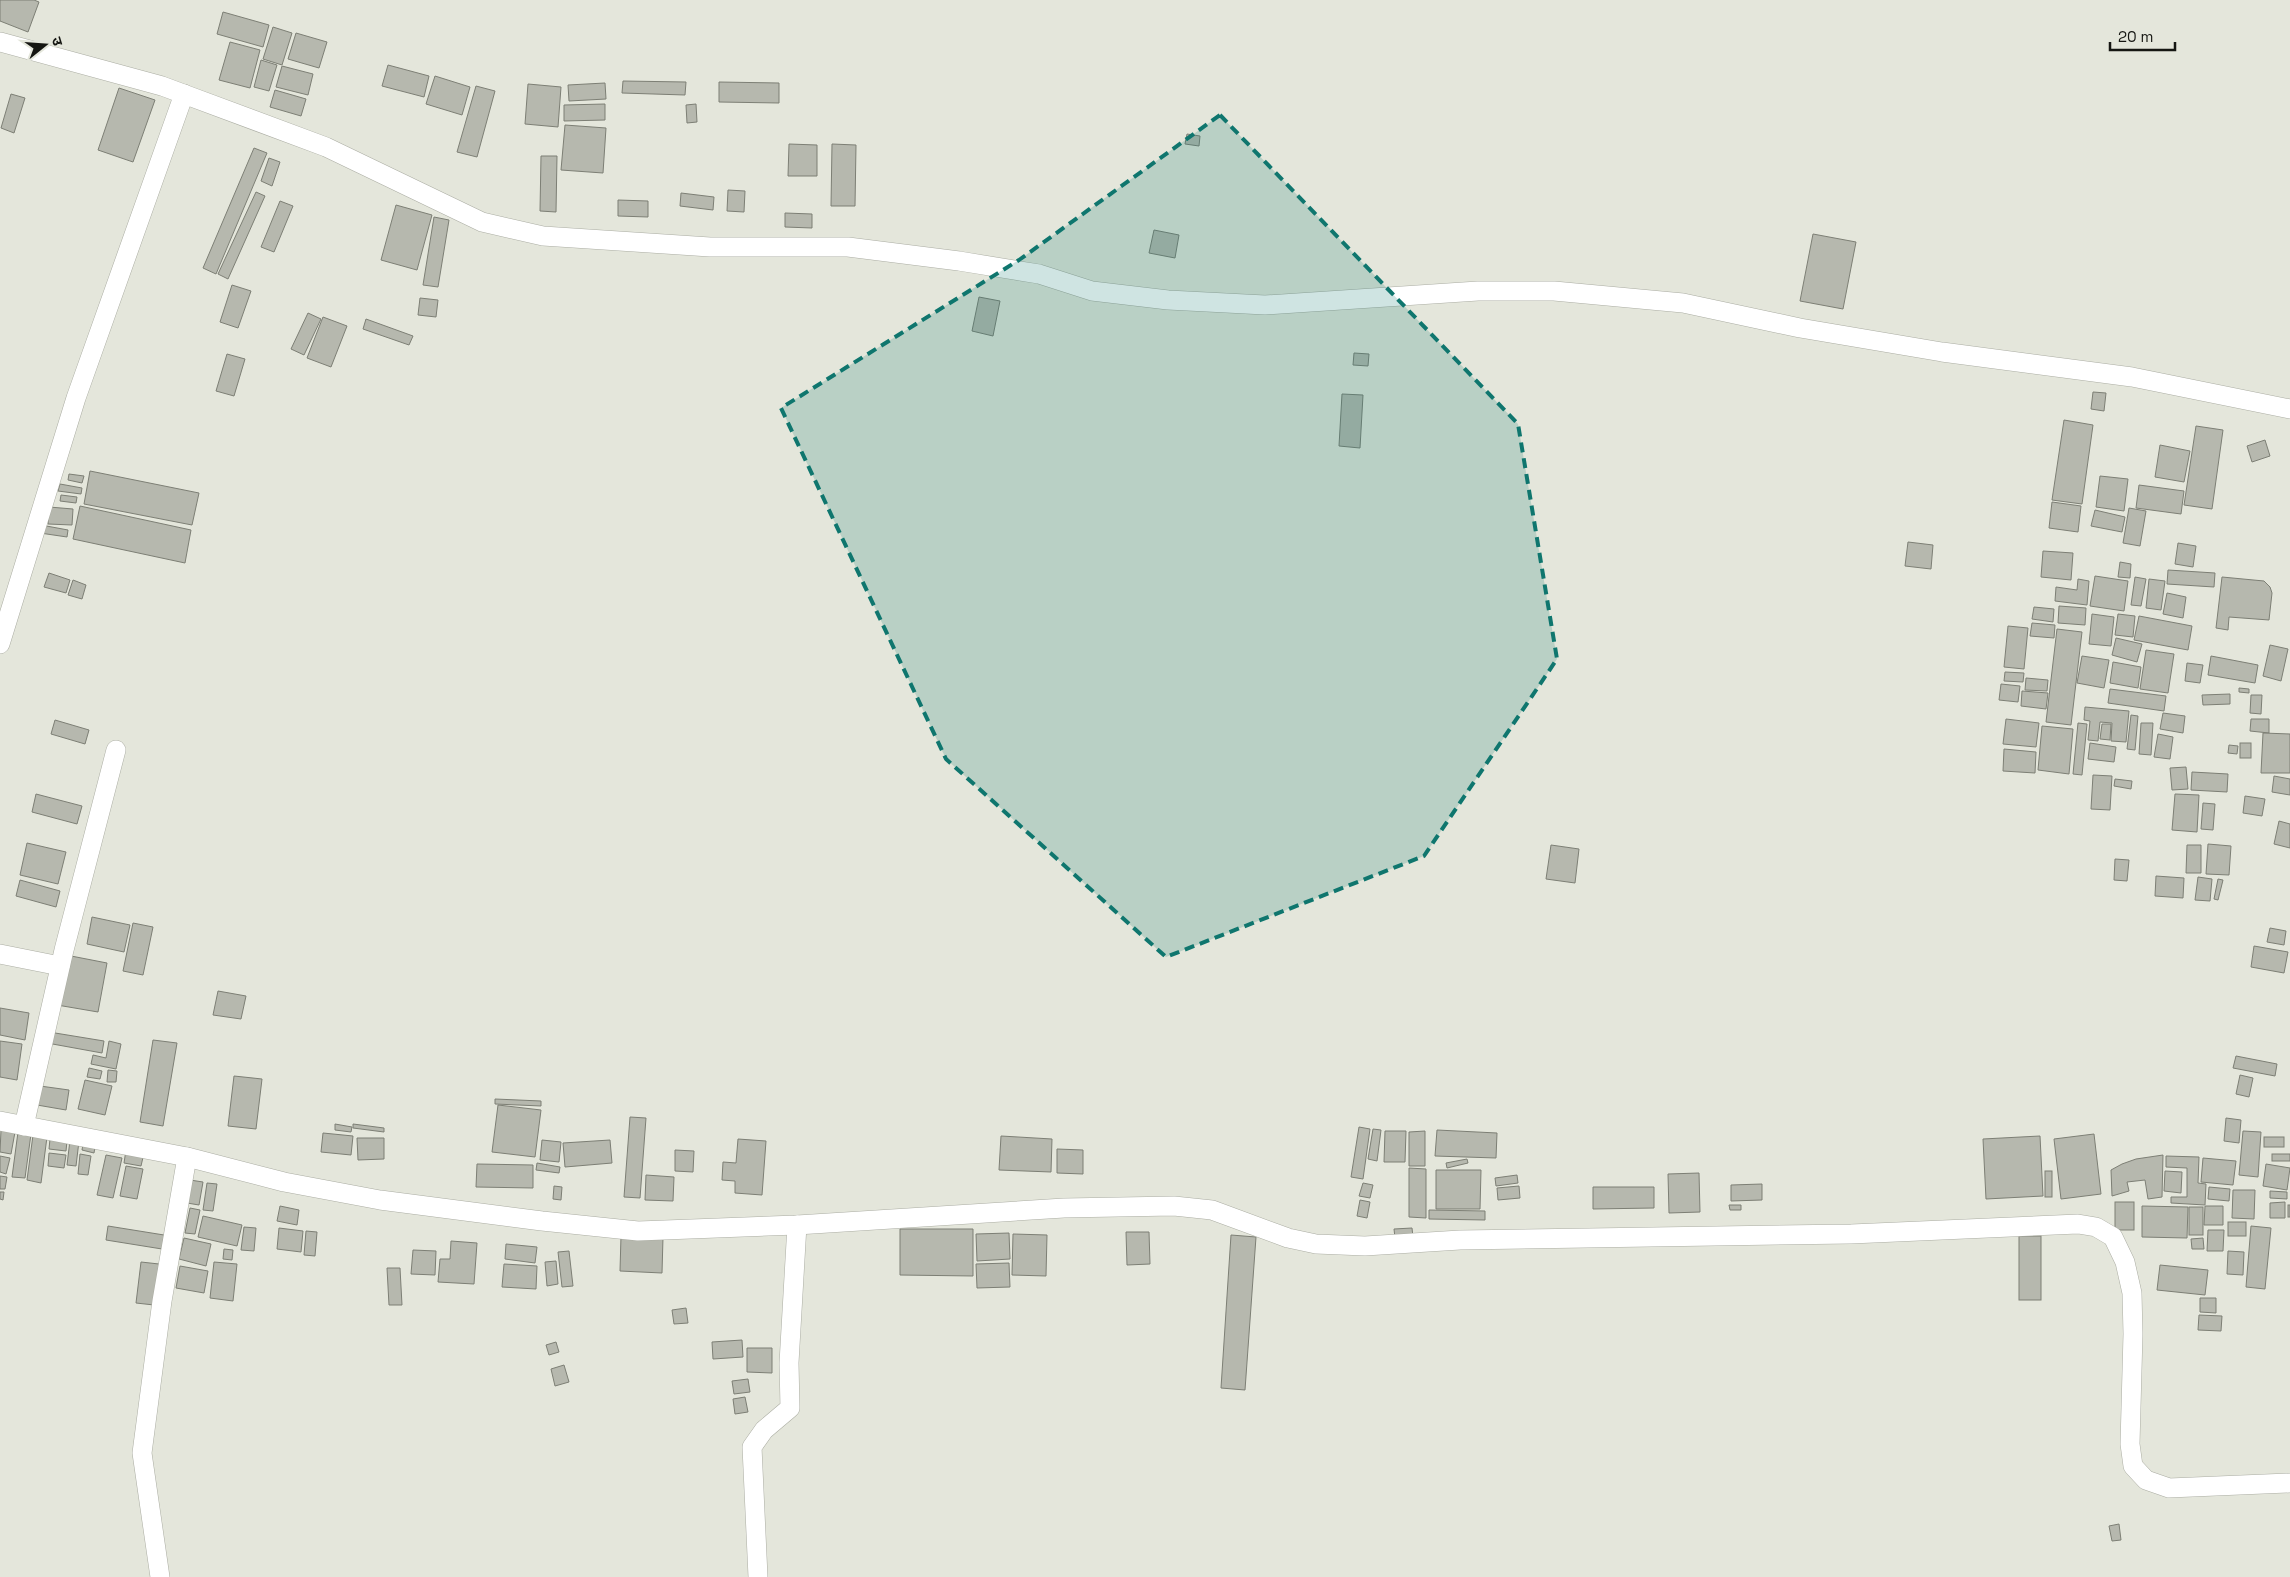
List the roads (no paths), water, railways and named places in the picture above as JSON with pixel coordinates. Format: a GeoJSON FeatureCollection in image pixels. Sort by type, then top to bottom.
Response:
{"type":"FeatureCollection","features":[{"type":"Feature","properties":{"kind":"street"},"geometry":{"type":"LineString","coordinates":[[0,42],[162,86],[326,147],[482,222],[543,236],[710,247],[848,247],[960,261],[1039,274],[1092,291],[1168,300],[1265,305],[1478,291],[1554,291],[1683,303],[1800,328],[1982,358],[2132,378],[2290,409]]}},
{"type":"Feature","properties":{"kind":"street"},"geometry":{"type":"LineString","coordinates":[[0,644],[76,398],[184,94]]}},
{"type":"Feature","properties":{"kind":"street"},"geometry":{"type":"LineString","coordinates":[[24,1126],[60,966],[116,750]]}},
{"type":"Feature","properties":{"kind":"street"},"geometry":{"type":"LineString","coordinates":[[0,954],[60,966]]}},
{"type":"Feature","properties":{"kind":"street"},"geometry":{"type":"LineString","coordinates":[[0,1121],[187,1158],[284,1182],[380,1200],[542,1221],[638,1231],[797,1225],[1054,1209],[1174,1206],[1212,1210],[1288,1238],[1316,1244],[1365,1246],[1460,1240],[1851,1234],[2078,1224],[2096,1227],[2113,1237],[2126,1262],[2132,1293],[2133,1334],[2130,1444],[2133,1466],[2146,1480],[2169,1488],[2290,1483]]}},
{"type":"Feature","properties":{"kind":"street"},"geometry":{"type":"LineString","coordinates":[[160,1577],[142,1452],[162,1301],[187,1158]]}},
{"type":"Feature","properties":{"kind":"street"},"geometry":{"type":"LineString","coordinates":[[758,1577],[752,1447],[764,1430],[790,1408],[789,1363],[797,1225]]}}]}
